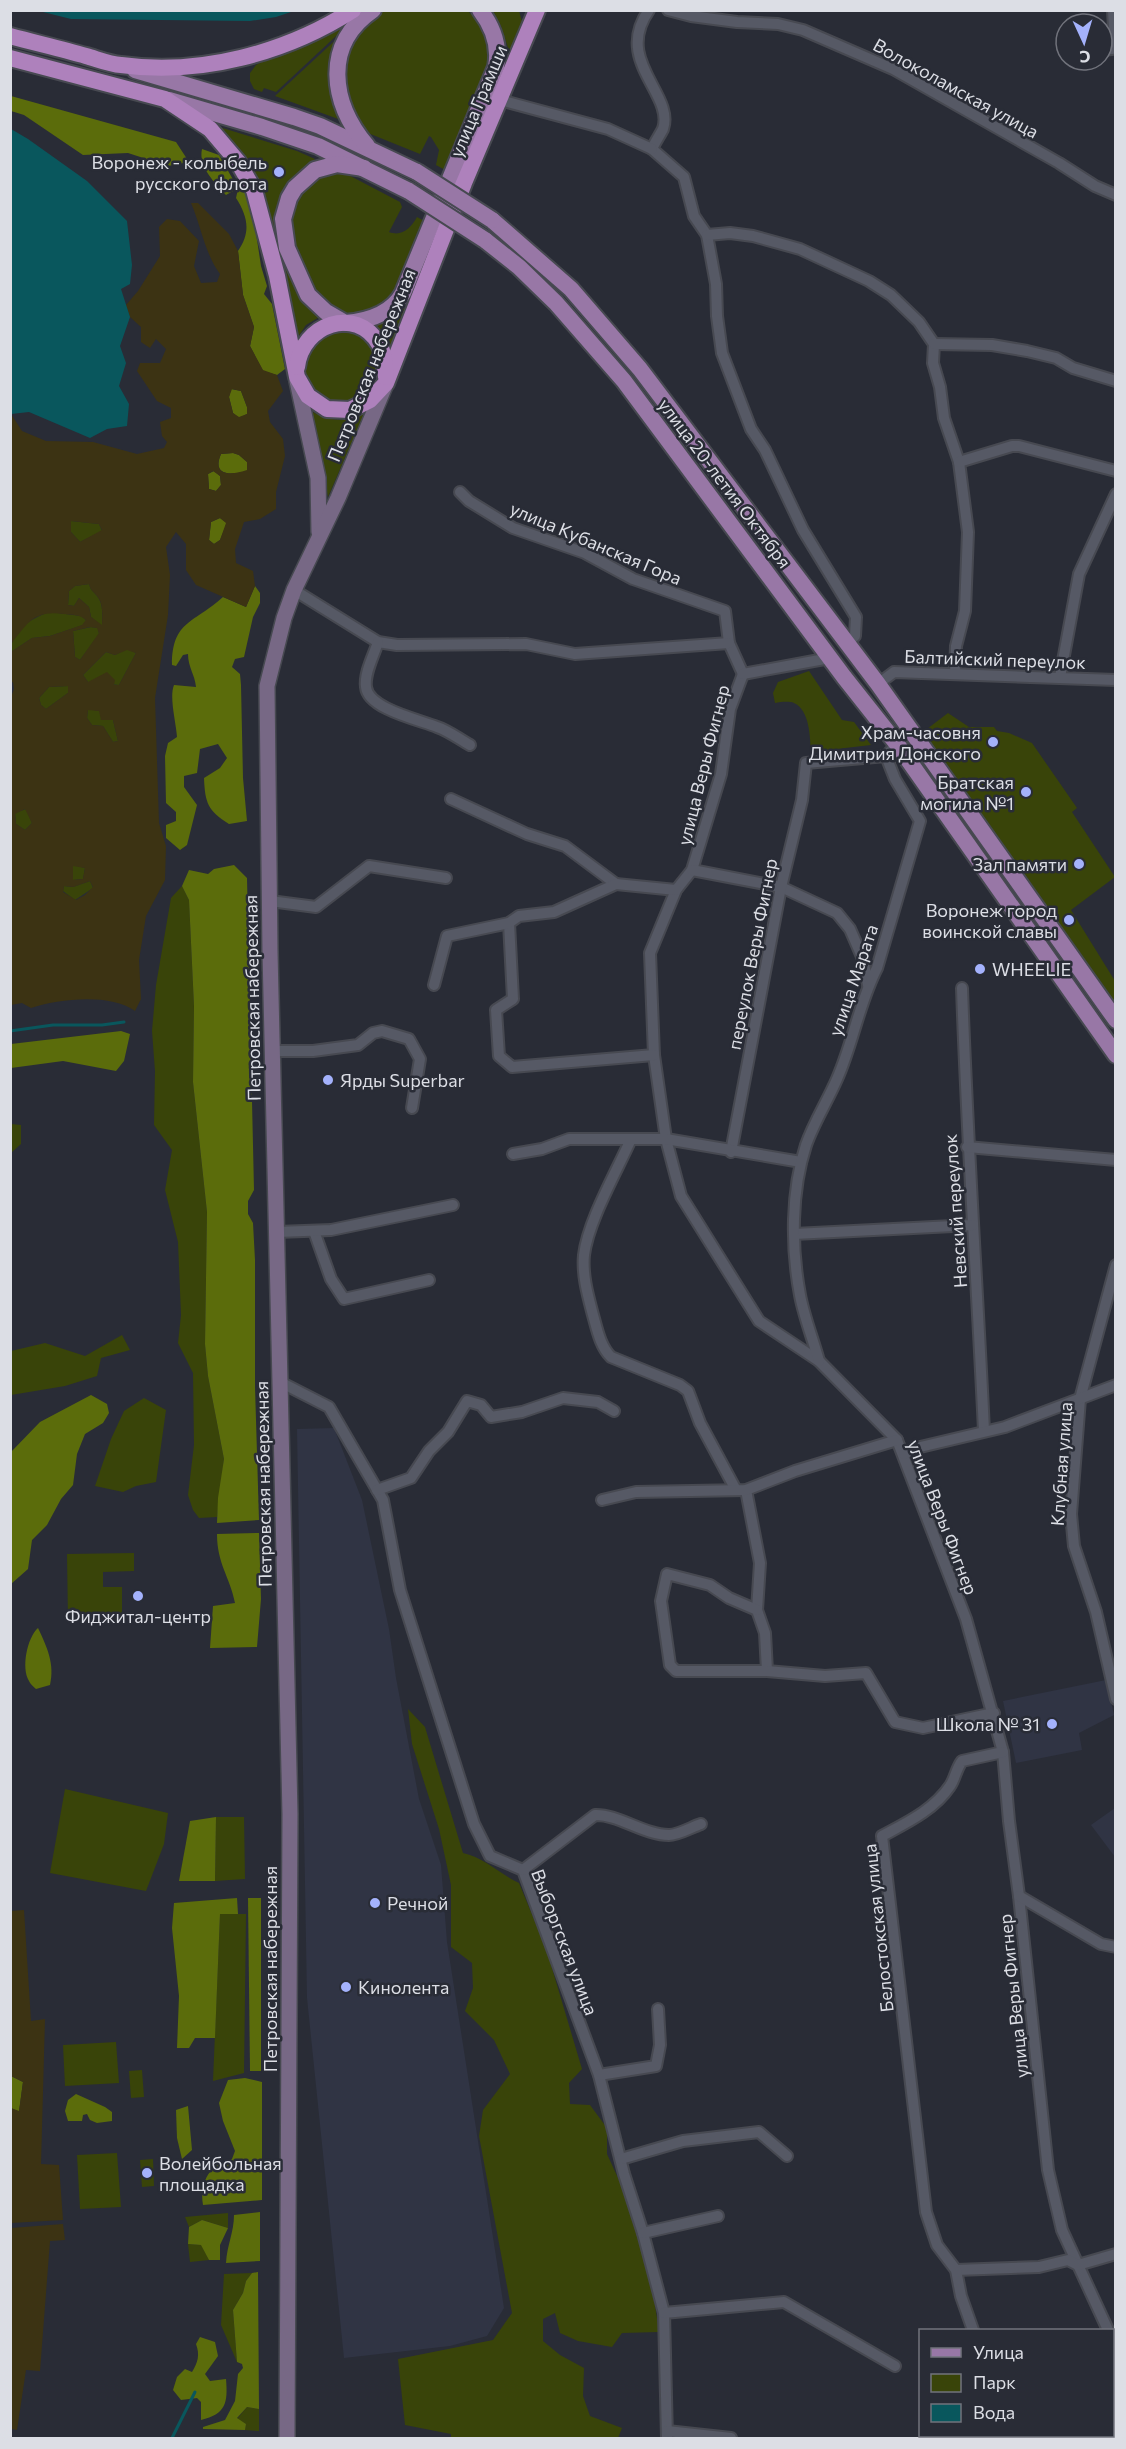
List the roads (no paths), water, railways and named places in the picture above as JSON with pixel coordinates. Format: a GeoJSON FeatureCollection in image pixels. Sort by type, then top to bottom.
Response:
{"type":"FeatureCollection","features":[{"type":"Feature","properties":{"kind":"highway"},"geometry":{"type":"LineString","coordinates":[[10,36],[120,65],[185,67],[249,56],[300,38],[353,10]]}},
{"type":"Feature","properties":{"kind":"highway","name":"улица Грамши"},"geometry":{"type":"LineString","coordinates":[[456,206],[532,15]]}},
{"type":"Feature","properties":{"kind":"highway"},"geometry":{"type":"LineString","coordinates":[[10,58],[165,99],[210,129],[238,162],[249,180],[267,234],[297,377],[308,396],[317,404],[339,411],[361,406],[386,383],[384,357],[373,335],[363,328],[345,323],[327,325],[315,331],[306,340],[300,351],[297,377]]}},
{"type":"Feature","properties":{"kind":"highway","name":"Петровская набережная"},"geometry":{"type":"LineString","coordinates":[[386,383],[456,206]]}},
{"type":"Feature","properties":{"kind":"main road"},"geometry":{"type":"LineString","coordinates":[[369,149],[347,117],[340,98],[337,74],[341,52],[348,35],[355,25],[373,10]]}},
{"type":"Feature","properties":{"kind":"main road"},"geometry":{"type":"LineString","coordinates":[[364,168],[337,164],[315,170],[289,198],[283,219],[287,248],[308,295],[326,312],[345,323],[376,316],[393,306],[403,293],[496,67],[498,56],[495,38],[480,10]]}},
{"type":"Feature","properties":{"kind":"main road","name":"улица 20-летия Октября"},"geometry":{"type":"LineString","coordinates":[[120,65],[277,111],[320,126],[417,172],[492,220],[571,289],[610,332],[878,684],[1116,1020]]}},
{"type":"Feature","properties":{"kind":"main road","name":"улица 20-летия Октября"},"geometry":{"type":"LineString","coordinates":[[165,99],[290,136],[410,191],[484,240],[519,267],[556,303],[624,381],[830,658],[891,750],[1116,1055]]}},
{"type":"Feature","properties":{"kind":"main road","name":"Петровская набережная"},"geometry":{"type":"LineString","coordinates":[[297,377],[318,478],[319,538]]}},
{"type":"Feature","properties":{"kind":"main road","name":"Петровская набережная"},"geometry":{"type":"LineString","coordinates":[[287,2439],[290,1814],[267,686],[284,618],[294,590],[338,498],[386,383]]}},
{"type":"Feature","properties":{"kind":"street"},"geometry":{"type":"LineString","coordinates":[[649,10],[637,34],[640,61],[660,101],[663,115],[663,128],[652,149]]}},
{"type":"Feature","properties":{"kind":"street","name":"Волоколамская улица"},"geometry":{"type":"LineString","coordinates":[[668,10],[726,21],[778,24],[803,30],[893,69],[1059,163],[1095,186],[1115,193]]}},
{"type":"Feature","properties":{"kind":"street","name":"улица 20-летия Октября"},"geometry":{"type":"LineString","coordinates":[[500,100],[609,129],[652,149],[684,177],[694,216],[700,228],[707,235],[716,284],[722,353],[751,429],[765,450],[803,530],[856,617],[855,636],[847,643]]}},
{"type":"Feature","properties":{"kind":"street"},"geometry":{"type":"LineString","coordinates":[[707,235],[730,233],[753,236],[800,249],[869,281],[891,295],[919,322],[934,344],[933,363],[940,387],[944,418],[959,462],[965,498],[968,544],[965,611],[956,646],[954,673]]}},
{"type":"Feature","properties":{"kind":"street"},"geometry":{"type":"LineString","coordinates":[[934,344],[992,345],[1027,351],[1056,358],[1072,368],[1116,381]]}},
{"type":"Feature","properties":{"kind":"street"},"geometry":{"type":"LineString","coordinates":[[959,462],[1012,446],[1019,446],[1116,471]]}},
{"type":"Feature","properties":{"kind":"street","name":"улица Кубанская Гора"},"geometry":{"type":"LineString","coordinates":[[460,492],[469,501],[513,528],[585,553],[633,579],[725,611],[729,643]]}},
{"type":"Feature","properties":{"kind":"street"},"geometry":{"type":"LineString","coordinates":[[1060,677],[1079,574],[1116,494]]}},
{"type":"Feature","properties":{"kind":"street"},"geometry":{"type":"LineString","coordinates":[[294,590],[378,642],[397,645],[526,644],[575,654],[729,643],[743,674]]}},
{"type":"Feature","properties":{"kind":"street"},"geometry":{"type":"LineString","coordinates":[[378,642],[369,669],[366,688],[372,699],[396,712],[440,727],[470,745]]}},
{"type":"Feature","properties":{"kind":"street","name":"улица Веры Фигнер"},"geometry":{"type":"LineString","coordinates":[[830,658],[743,674],[730,709],[721,774],[693,870],[676,890],[650,953],[654,1055],[666,1139],[681,1196],[759,1321],[819,1360],[897,1440],[966,1619],[1003,1752],[1048,2170],[1062,2230],[1107,2329]]}},
{"type":"Feature","properties":{"kind":"street","name":"Балтийский переулок"},"geometry":{"type":"LineString","coordinates":[[878,684],[894,672],[1116,680]]}},
{"type":"Feature","properties":{"kind":"street","name":"переулок Веры Фигнер"},"geometry":{"type":"LineString","coordinates":[[731,1152],[781,887],[802,800],[806,763],[891,750]]}},
{"type":"Feature","properties":{"kind":"street","name":"улица Марата"},"geometry":{"type":"LineString","coordinates":[[819,1360],[800,1295],[794,1234],[796,1192],[801,1162],[818,1113],[837,1079],[868,985],[877,968],[920,821],[899,787],[891,750]]}},
{"type":"Feature","properties":{"kind":"street"},"geometry":{"type":"LineString","coordinates":[[451,799],[527,834],[565,846],[616,884]]}},
{"type":"Feature","properties":{"kind":"street"},"geometry":{"type":"LineString","coordinates":[[270,901],[316,907],[369,866],[446,878]]}},
{"type":"Feature","properties":{"kind":"street"},"geometry":{"type":"LineString","coordinates":[[693,870],[781,887],[837,913],[850,929],[863,959],[868,985]]}},
{"type":"Feature","properties":{"kind":"street"},"geometry":{"type":"LineString","coordinates":[[434,985],[447,936],[509,923],[519,915],[554,912],[616,884],[676,890]]}},
{"type":"Feature","properties":{"kind":"street"},"geometry":{"type":"LineString","coordinates":[[509,923],[513,999],[496,1010],[499,1056],[512,1067],[654,1055]]}},
{"type":"Feature","properties":{"kind":"street","name":"Невский переулок"},"geometry":{"type":"LineString","coordinates":[[962,988],[967,1147],[974,1225],[984,1431]]}},
{"type":"Feature","properties":{"kind":"street"},"geometry":{"type":"LineString","coordinates":[[273,1051],[313,1051],[358,1045],[373,1033],[382,1031],[409,1039],[420,1059],[412,1108]]}},
{"type":"Feature","properties":{"kind":"street"},"geometry":{"type":"LineString","coordinates":[[513,1154],[542,1149],[569,1139],[666,1139],[731,1152],[801,1162]]}},
{"type":"Feature","properties":{"kind":"street"},"geometry":{"type":"LineString","coordinates":[[631,1139],[591,1229],[584,1256],[586,1289],[597,1332],[605,1352],[610,1357],[688,1390],[700,1423],[741,1490],[760,1563],[757,1610],[765,1633],[767,1671]]}},
{"type":"Feature","properties":{"kind":"street"},"geometry":{"type":"LineString","coordinates":[[967,1147],[1116,1160]]}},
{"type":"Feature","properties":{"kind":"street"},"geometry":{"type":"LineString","coordinates":[[277,1232],[331,1230],[453,1205]]}},
{"type":"Feature","properties":{"kind":"street"},"geometry":{"type":"LineString","coordinates":[[794,1234],[974,1225]]}},
{"type":"Feature","properties":{"kind":"street"},"geometry":{"type":"LineString","coordinates":[[314,1231],[331,1279],[344,1299],[429,1280]]}},
{"type":"Feature","properties":{"kind":"street","name":"Клубная улица"},"geometry":{"type":"LineString","coordinates":[[1116,1265],[1080,1400],[1071,1514],[1074,1546],[1096,1612],[1116,1699]]}},
{"type":"Feature","properties":{"kind":"street","name":"Выборгская улица"},"geometry":{"type":"LineString","coordinates":[[280,1382],[329,1407],[383,1500],[400,1590],[474,1824],[490,1856],[523,1870],[599,2075],[664,2313],[667,2435]]}},
{"type":"Feature","properties":{"kind":"street"},"geometry":{"type":"LineString","coordinates":[[904,1454],[916,1448],[1005,1427],[1116,1385]]}},
{"type":"Feature","properties":{"kind":"street"},"geometry":{"type":"LineString","coordinates":[[377,1490],[411,1478],[429,1451],[448,1432],[467,1401],[481,1406],[491,1417],[522,1412],[564,1398],[598,1402],[614,1411]]}},
{"type":"Feature","properties":{"kind":"street"},"geometry":{"type":"LineString","coordinates":[[602,1500],[636,1492],[741,1490],[897,1440]]}},
{"type":"Feature","properties":{"kind":"street"},"geometry":{"type":"LineString","coordinates":[[757,1610],[729,1598],[710,1585],[667,1574],[661,1601],[670,1665],[676,1671],[767,1671],[825,1676],[866,1673],[895,1722],[923,1728],[994,1713]]}},
{"type":"Feature","properties":{"kind":"street","name":"Белостокская улица"},"geometry":{"type":"LineString","coordinates":[[956,2270],[937,2245],[926,2212],[882,1836],[920,1816],[951,1786],[956,1769],[962,1761],[1003,1752]]}},
{"type":"Feature","properties":{"kind":"street"},"geometry":{"type":"LineString","coordinates":[[523,1870],[595,1815],[603,1814],[626,1824],[669,1835],[701,1824]]}},
{"type":"Feature","properties":{"kind":"street"},"geometry":{"type":"LineString","coordinates":[[1019,1896],[1101,1944],[1116,1947]]}},
{"type":"Feature","properties":{"kind":"street"},"geometry":{"type":"LineString","coordinates":[[599,2075],[656,2066],[660,2045],[658,2009]]}},
{"type":"Feature","properties":{"kind":"street"},"geometry":{"type":"LineString","coordinates":[[621,2159],[684,2141],[759,2132],[788,2156]]}},
{"type":"Feature","properties":{"kind":"street"},"geometry":{"type":"LineString","coordinates":[[643,2233],[718,2216]]}},
{"type":"Feature","properties":{"kind":"street"},"geometry":{"type":"LineString","coordinates":[[972,2329],[961,2296],[956,2270],[1040,2267],[1068,2260],[1078,2265],[1116,2254]]}},
{"type":"Feature","properties":{"kind":"street"},"geometry":{"type":"LineString","coordinates":[[664,2313],[784,2302],[895,2366]]}},
{"type":"Feature","properties":{"kind":"street"},"geometry":{"type":"LineString","coordinates":[[667,2435],[731,2439]]}},
{"type":"Feature","properties":{"kind":"water"},"geometry":{"type":"Polygon","coordinates":[[[39,11],[294,11],[276,17],[250,21],[71,19],[39,11]]]}},
{"type":"Feature","properties":{"kind":"water"},"geometry":{"type":"Polygon","coordinates":[[[11,129],[87,181],[127,221],[132,265],[130,284],[121,289],[130,317],[120,346],[126,363],[119,386],[129,404],[127,426],[107,429],[90,438],[29,412],[11,414],[11,129]]]}},
{"type":"Feature","properties":{"kind":"waterway"},"geometry":{"type":"LineString","coordinates":[[10,1031],[53,1025],[102,1025],[124,1022]]}},
{"type":"Feature","properties":{"kind":"waterway"},"geometry":{"type":"LineString","coordinates":[[172,2438],[195,2392]]}},
{"type":"Feature","properties":{"kind":"place","name":"Воронеж - колыбель русского флота"},"geometry":{"type":"Point","coordinates":[279,172]}},
{"type":"Feature","properties":{"kind":"place","name":"Храм-часовня Димитрия Донского"},"geometry":{"type":"Point","coordinates":[993,742]}},
{"type":"Feature","properties":{"kind":"place","name":"Братская могила №1"},"geometry":{"type":"Point","coordinates":[1026,792]}},
{"type":"Feature","properties":{"kind":"place","name":"Зал памяти"},"geometry":{"type":"Point","coordinates":[1079,864]}},
{"type":"Feature","properties":{"kind":"place","name":"Воронеж город воинской славы"},"geometry":{"type":"Point","coordinates":[1069,920]}},
{"type":"Feature","properties":{"kind":"place","name":"WHEELIE"},"geometry":{"type":"Point","coordinates":[980,969]}},
{"type":"Feature","properties":{"kind":"place","name":"Ярды Superbar"},"geometry":{"type":"Point","coordinates":[328,1080]}},
{"type":"Feature","properties":{"kind":"place","name":"Фиджитал-центр"},"geometry":{"type":"Point","coordinates":[138,1596]}},
{"type":"Feature","properties":{"kind":"place","name":"Школа № 31"},"geometry":{"type":"Point","coordinates":[1052,1724]}},
{"type":"Feature","properties":{"kind":"place","name":"Речной"},"geometry":{"type":"Point","coordinates":[375,1903]}},
{"type":"Feature","properties":{"kind":"place","name":"Кинолента"},"geometry":{"type":"Point","coordinates":[346,1987]}},
{"type":"Feature","properties":{"kind":"place","name":"Волейбольная площадка"},"geometry":{"type":"Point","coordinates":[147,2173]}}]}
